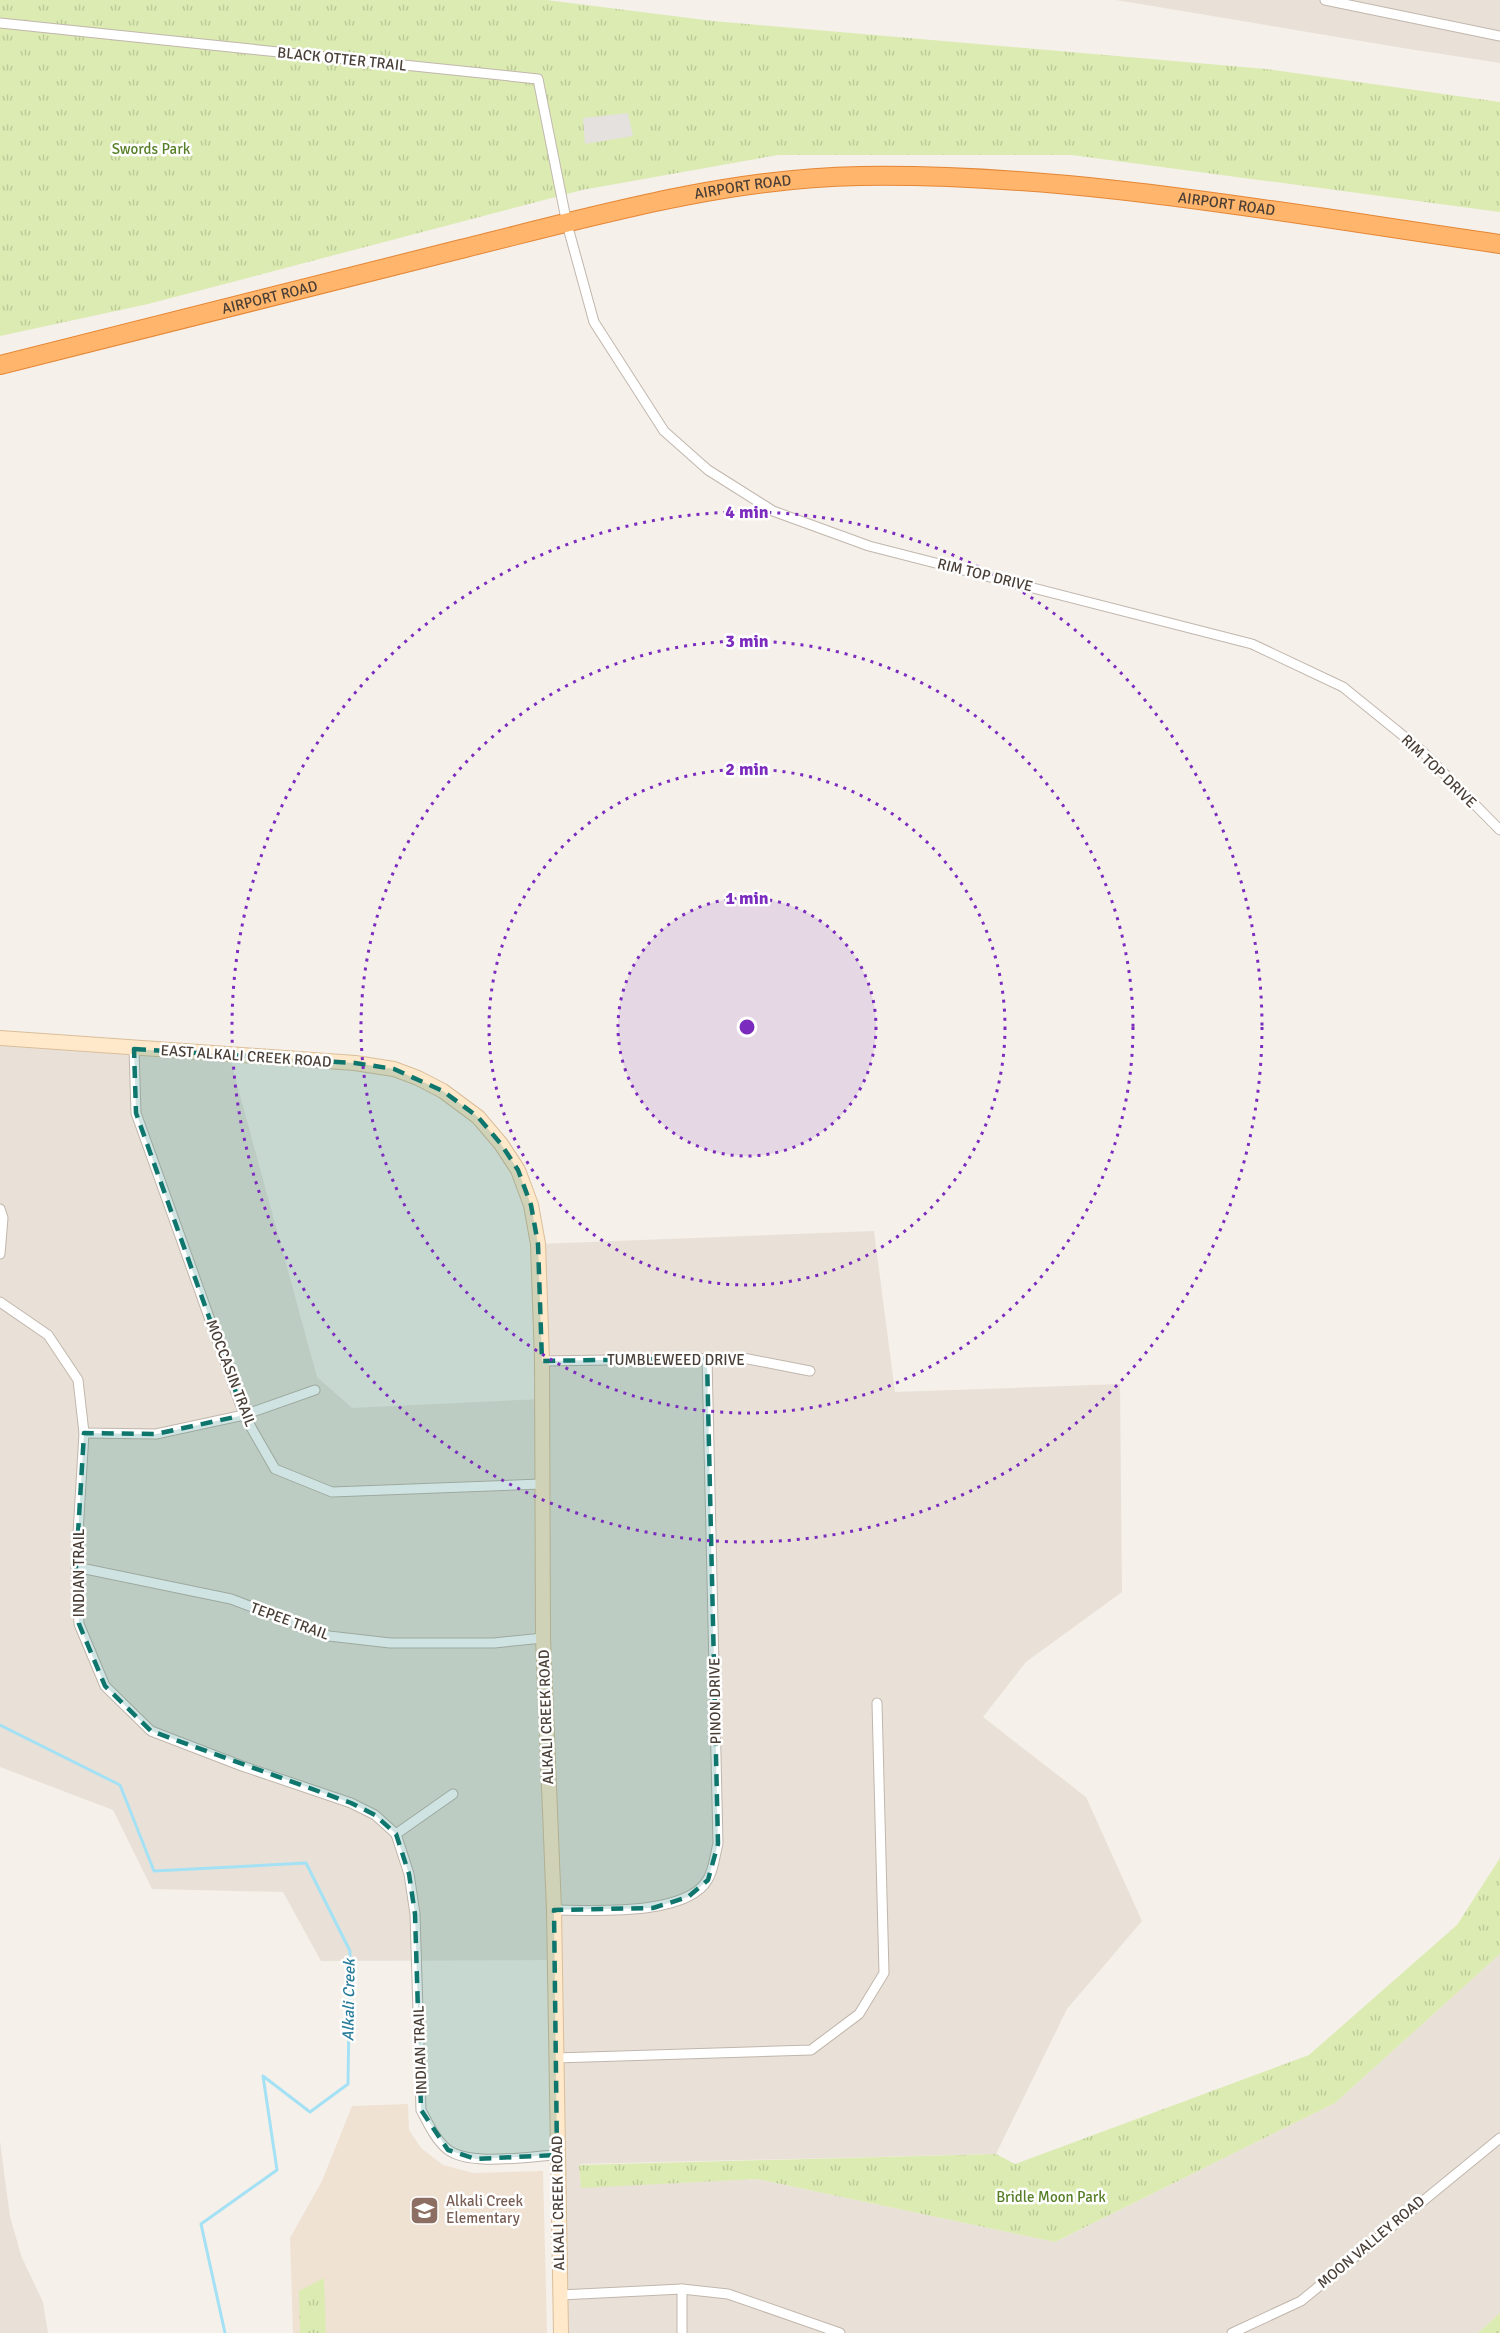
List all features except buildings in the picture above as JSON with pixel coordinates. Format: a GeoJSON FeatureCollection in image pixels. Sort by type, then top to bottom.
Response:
{"type":"FeatureCollection","features":[{"type":"Feature","properties":{"kind":"highway","name":"AIRPORT ROAD"},"geometry":{"type":"LineString","coordinates":[[0,365],[642,204],[774,182],[858,176],[1026,180],[1129,190],[1500,244]]}},
{"type":"Feature","properties":{"kind":"street"},"geometry":{"type":"LineString","coordinates":[[1325,0],[1500,36]]}},
{"type":"Feature","properties":{"kind":"street","name":"BLACK OTTER TRAIL"},"geometry":{"type":"LineString","coordinates":[[0,23],[538,79],[567,224]]}},
{"type":"Feature","properties":{"kind":"street","name":"RIM TOP DRIVE"},"geometry":{"type":"LineString","coordinates":[[567,224],[594,322],[664,431],[708,471],[773,511],[869,546],[1252,644],[1343,687],[1422,751],[1500,830]]}},
{"type":"Feature","properties":{"kind":"street","name":"EAST ALKALI CREEK ROAD"},"geometry":{"type":"LineString","coordinates":[[0,1038],[355,1063],[394,1069],[443,1091],[478,1117]]}},
{"type":"Feature","properties":{"kind":"street","name":"MOCCASIN TRAIL"},"geometry":{"type":"LineString","coordinates":[[134,1049],[136,1113],[244,1415],[274,1469],[332,1492],[542,1484]]}},
{"type":"Feature","properties":{"kind":"street","name":"ALKALI CREEK ROAD"},"geometry":{"type":"LineString","coordinates":[[478,1117],[501,1144],[518,1170],[531,1205],[538,1244],[542,1361],[543,1638],[554,1910],[561,2333]]}},
{"type":"Feature","properties":{"kind":"street"},"geometry":{"type":"LineString","coordinates":[[0,1209],[3,1218],[0,1254]]}},
{"type":"Feature","properties":{"kind":"street","name":"INDIAN TRAIL"},"geometry":{"type":"LineString","coordinates":[[0,1302],[48,1335],[78,1380],[84,1433],[76,1567],[79,1624],[105,1686],[151,1731],[242,1766],[351,1803],[375,1815],[396,1834],[409,1874],[415,1914],[422,2110],[431,2130],[448,2150],[476,2159],[557,2155]]}},
{"type":"Feature","properties":{"kind":"street","name":"PINON DRIVE"},"geometry":{"type":"LineString","coordinates":[[554,1910],[653,1908],[688,1897],[708,1880],[718,1844],[707,1358]]}},
{"type":"Feature","properties":{"kind":"street","name":"TUMBLEWEED DRIVE"},"geometry":{"type":"LineString","coordinates":[[542,1361],[742,1358],[810,1371]]}},
{"type":"Feature","properties":{"kind":"street"},"geometry":{"type":"LineString","coordinates":[[84,1433],[156,1434],[244,1415],[315,1390]]}},
{"type":"Feature","properties":{"kind":"street","name":"TEPEE TRAIL"},"geometry":{"type":"LineString","coordinates":[[76,1567],[231,1599],[329,1636],[390,1643],[494,1642],[543,1638]]}},
{"type":"Feature","properties":{"kind":"street"},"geometry":{"type":"LineString","coordinates":[[556,2058],[811,2050],[859,2014],[884,1973],[877,1703]]}},
{"type":"Feature","properties":{"kind":"street"},"geometry":{"type":"LineString","coordinates":[[396,1834],[453,1794]]}},
{"type":"Feature","properties":{"kind":"street","name":"MOON VALLEY ROAD"},"geometry":{"type":"LineString","coordinates":[[1232,2333],[1300,2301],[1500,2138]]}},
{"type":"Feature","properties":{"kind":"street"},"geometry":{"type":"LineString","coordinates":[[560,2295],[682,2289],[728,2294],[840,2333]]}},
{"type":"Feature","properties":{"kind":"street"},"geometry":{"type":"LineString","coordinates":[[682,2289],[682,2333]]}},
{"type":"Feature","properties":{"kind":"highlighted area"},"geometry":{"type":"Polygon","coordinates":[[[134,1049],[355,1063],[394,1069],[443,1091],[478,1117],[501,1144],[518,1170],[531,1205],[538,1244],[542,1361],[707,1358],[718,1844],[708,1880],[688,1897],[653,1908],[554,1910],[557,2155],[476,2159],[448,2150],[421,2110],[415,1914],[409,1874],[396,1834],[375,1815],[351,1803],[151,1731],[105,1686],[79,1624],[76,1567],[84,1433],[156,1434],[244,1415],[136,1113],[134,1049]]]}},
{"type":"Feature","properties":{"kind":"shaded area"},"geometry":{"type":"Polygon","coordinates":[[[1116,0],[1500,0],[1500,63],[1409,49],[1116,0]]]}},
{"type":"Feature","properties":{"kind":"shaded area"},"geometry":{"type":"Polygon","coordinates":[[[628,113],[633,136],[585,144],[583,118],[628,113]]]}},
{"type":"Feature","properties":{"kind":"shaded area"},"geometry":{"type":"Polygon","coordinates":[[[0,1038],[229,1055],[317,1377],[352,1408],[541,1399],[538,1244],[874,1231],[895,1392],[1120,1384],[1122,1592],[1026,1662],[983,1717],[1086,1797],[1142,1921],[1067,2009],[996,2154],[580,2164],[581,2187],[757,2179],[1055,2242],[1335,2103],[1500,1954],[1500,2313],[1478,2333],[561,2333],[554,1960],[321,1961],[283,1892],[152,1889],[113,1810],[0,1767],[0,1038]]]}},
{"type":"Feature","properties":{"kind":"shaded area","name":"Alkali Creek Elementary"},"geometry":{"type":"Polygon","coordinates":[[[408,2104],[409,2130],[421,2148],[443,2165],[473,2173],[543,2171],[547,2333],[293,2333],[290,2238],[322,2181],[352,2106],[408,2104]]]}},
{"type":"Feature","properties":{"kind":"shaded area"},"geometry":{"type":"Polygon","coordinates":[[[0,2141],[10,2217],[22,2258],[43,2302],[48,2333],[0,2333],[0,2141]]]}},
{"type":"Feature","properties":{"kind":"green space","name":"Swords Park"},"geometry":{"type":"Polygon","coordinates":[[[0,0],[546,0],[713,21],[1266,69],[1500,102],[1500,212],[1072,155],[778,155],[582,190],[148,304],[0,336],[0,0]]]}},
{"type":"Feature","properties":{"kind":"green space","name":"Bridle Moon Park"},"geometry":{"type":"Polygon","coordinates":[[[1500,1858],[1500,1954],[1335,2103],[1055,2242],[757,2179],[581,2188],[579,2165],[996,2154],[1015,2164],[1309,2055],[1457,1925],[1500,1858]]]}},
{"type":"Feature","properties":{"kind":"green space"},"geometry":{"type":"Polygon","coordinates":[[[324,2278],[326,2333],[300,2333],[299,2291],[324,2278]]]}},
{"type":"Feature","properties":{"kind":"green space"},"geometry":{"type":"Polygon","coordinates":[[[1500,2313],[1500,2333],[1478,2333],[1500,2313]]]}},
{"type":"Feature","properties":{"kind":"waterway","name":"Alkali Creek"},"geometry":{"type":"LineString","coordinates":[[0,1725],[120,1785],[154,1871],[306,1863],[350,1951],[348,2084],[310,2112],[263,2076],[277,2170],[201,2224],[225,2333]]}},
{"type":"Feature","properties":{"kind":"place","name":"Alkali Creek Elementary"},"geometry":{"type":"Point","coordinates":[425,2210]}}]}
